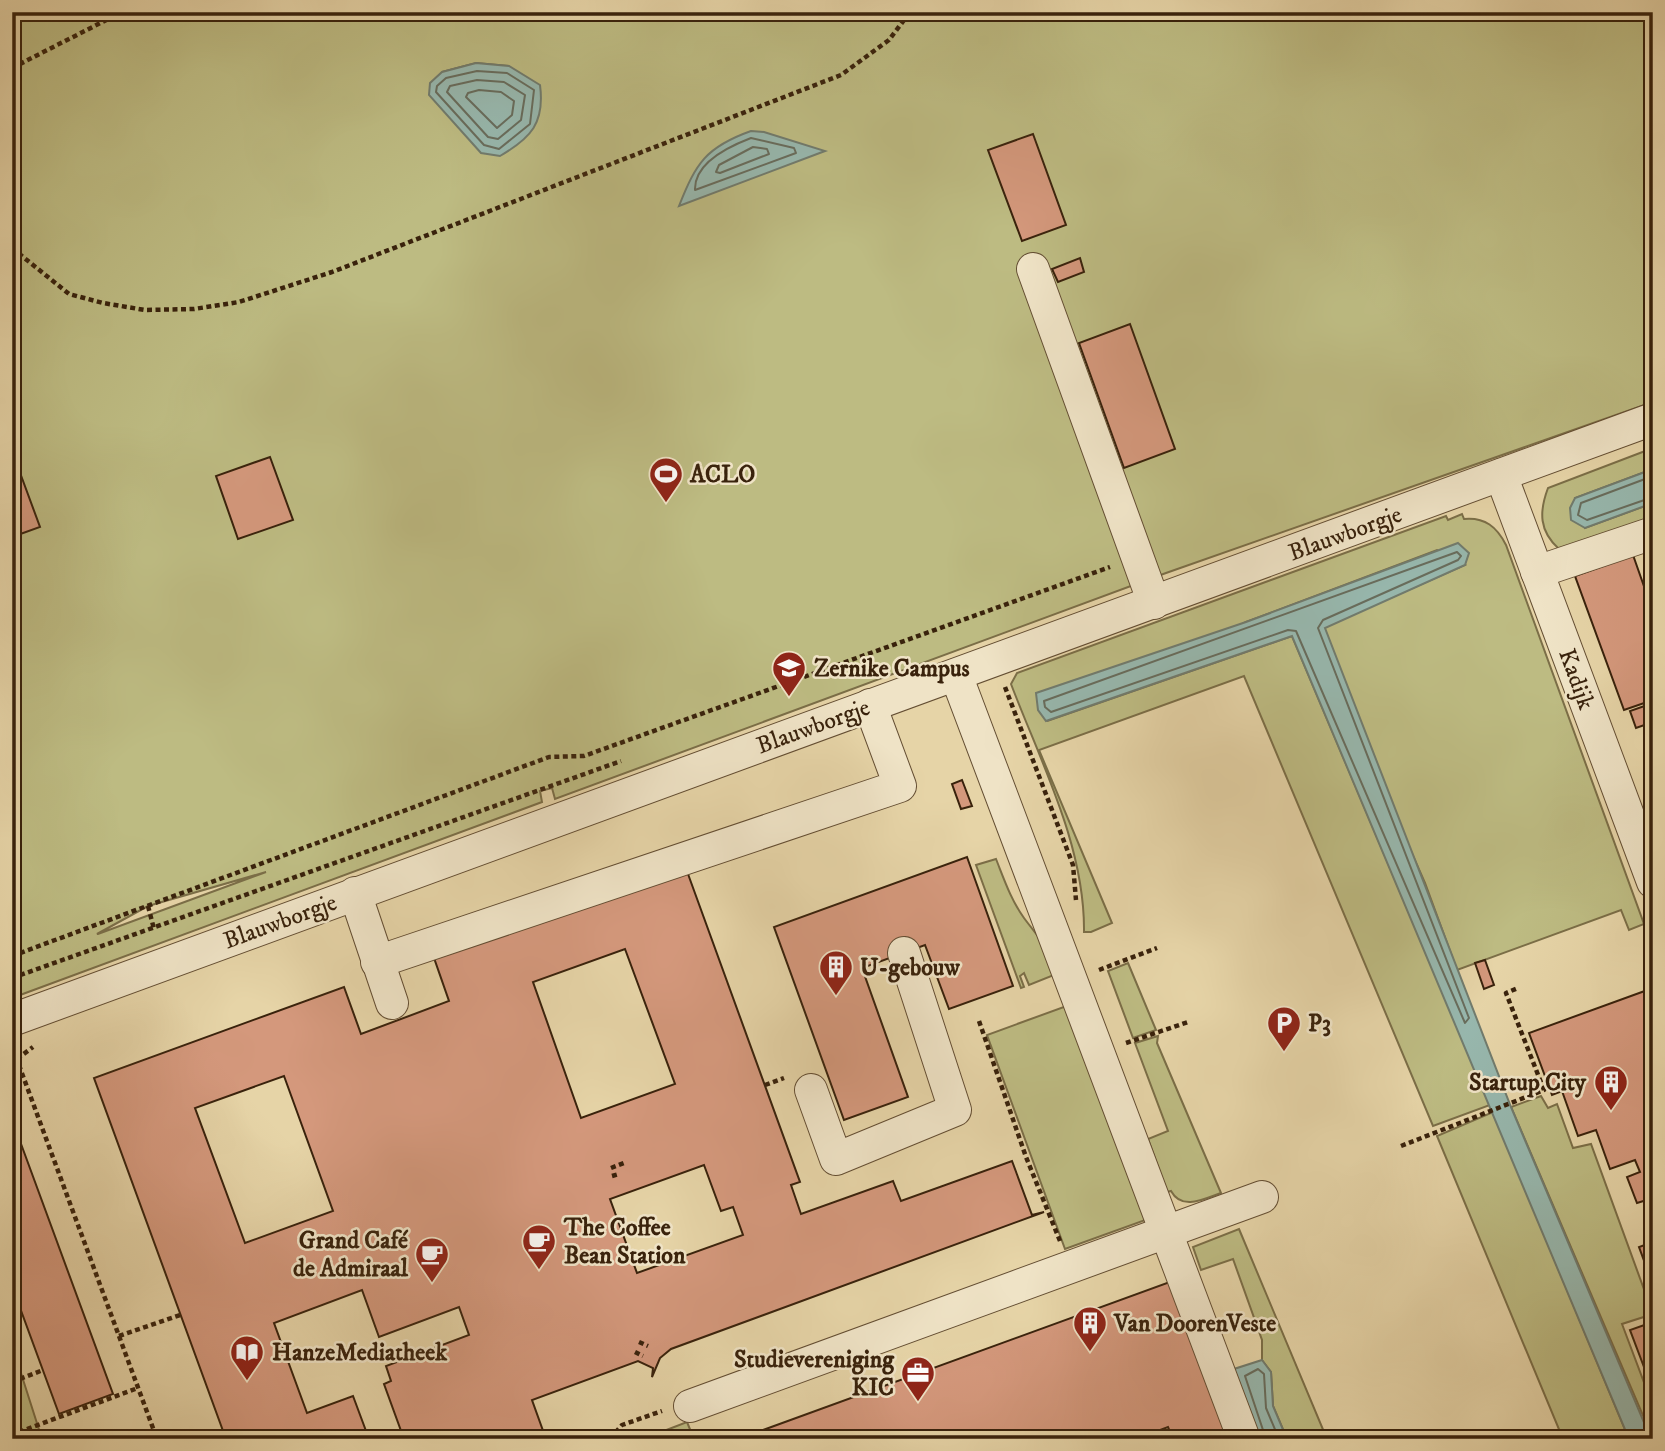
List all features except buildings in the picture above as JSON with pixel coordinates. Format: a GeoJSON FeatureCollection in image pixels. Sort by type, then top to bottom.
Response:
{"type":"FeatureCollection","features":[{"type":"Feature","properties":{"kind":"street"},"geometry":{"type":"LineString","coordinates":[[1033,269],[1154,603]]}},
{"type":"Feature","properties":{"kind":"street","name":"Blauwborgje"},"geometry":{"type":"LineString","coordinates":[[12,1020],[1653,419]]}},
{"type":"Feature","properties":{"kind":"street","name":"Kadijk"},"geometry":{"type":"LineString","coordinates":[[1501,475],[1653,882]]}},
{"type":"Feature","properties":{"kind":"street"},"geometry":{"type":"LineString","coordinates":[[1537,572],[1653,533]]}},
{"type":"Feature","properties":{"kind":"street"},"geometry":{"type":"LineString","coordinates":[[956,675],[1244,1439]]}},
{"type":"Feature","properties":{"kind":"street"},"geometry":{"type":"LineString","coordinates":[[377,962],[900,786],[870,705]]}},
{"type":"Feature","properties":{"kind":"street"},"geometry":{"type":"LineString","coordinates":[[355,893],[391,1003]]}},
{"type":"Feature","properties":{"kind":"street"},"geometry":{"type":"LineString","coordinates":[[811,1090],[836,1159],[955,1110],[904,953]]}},
{"type":"Feature","properties":{"kind":"street"},"geometry":{"type":"LineString","coordinates":[[690,1406],[1262,1197]]}},
{"type":"Feature","properties":{"kind":"path"},"geometry":{"type":"LineString","coordinates":[[12,68],[121,12]]}},
{"type":"Feature","properties":{"kind":"path"},"geometry":{"type":"LineString","coordinates":[[12,248],[69,294],[103,303],[145,310],[181,310],[239,302],[332,272],[841,75],[889,40],[910,12]]}},
{"type":"Feature","properties":{"kind":"path"},"geometry":{"type":"LineString","coordinates":[[12,956],[549,757],[584,756],[1138,558]]}},
{"type":"Feature","properties":{"kind":"path"},"geometry":{"type":"LineString","coordinates":[[994,660],[1073,865],[1077,914]]}},
{"type":"Feature","properties":{"kind":"path"},"geometry":{"type":"LineString","coordinates":[[1073,984],[1079,977],[1157,948]]}},
{"type":"Feature","properties":{"kind":"path"},"geometry":{"type":"LineString","coordinates":[[1401,1146],[1544,1090],[1506,993],[1518,988]]}},
{"type":"Feature","properties":{"kind":"path"},"geometry":{"type":"LineString","coordinates":[[979,1021],[1026,1157],[1071,1267]]}},
{"type":"Feature","properties":{"kind":"path"},"geometry":{"type":"LineString","coordinates":[[1100,1053],[1188,1022]]}},
{"type":"Feature","properties":{"kind":"path"},"geometry":{"type":"LineString","coordinates":[[12,1047],[156,1439]]}},
{"type":"Feature","properties":{"kind":"path"},"geometry":{"type":"LineString","coordinates":[[617,1164],[610,1167],[624,1163]]}},
{"type":"Feature","properties":{"kind":"path"},"geometry":{"type":"LineString","coordinates":[[612,1176],[619,1174]]}},
{"type":"Feature","properties":{"kind":"path"},"geometry":{"type":"LineString","coordinates":[[119,1336],[180,1315]]}},
{"type":"Feature","properties":{"kind":"path"},"geometry":{"type":"LineString","coordinates":[[639,1342],[648,1346]]}},
{"type":"Feature","properties":{"kind":"path"},"geometry":{"type":"LineString","coordinates":[[635,1352],[643,1356]]}},
{"type":"Feature","properties":{"kind":"path"},"geometry":{"type":"LineString","coordinates":[[12,1382],[43,1370]]}},
{"type":"Feature","properties":{"kind":"path"},"geometry":{"type":"LineString","coordinates":[[19,1432],[138,1388]]}},
{"type":"Feature","properties":{"kind":"path"},"geometry":{"type":"LineString","coordinates":[[610,1439],[622,1425],[652,1413],[690,1406]]}},
{"type":"Feature","properties":{"kind":"path"},"geometry":{"type":"LineString","coordinates":[[12,1414],[21,1439]]}},
{"type":"Feature","properties":{"kind":"shaded area","name":"ACLO"},"geometry":{"type":"Polygon","coordinates":[[[12,12],[1653,12],[1653,402],[1166,573],[555,799],[552,788],[540,791],[542,802],[12,998],[12,12]],[[476,63],[442,72],[509,66],[476,63]],[[266,872],[148,906],[97,934],[98,934],[266,872]]]}},
{"type":"Feature","properties":{"kind":"shaded area"},"geometry":{"type":"Polygon","coordinates":[[[1653,448],[1653,469],[1575,498],[1585,528],[1653,503],[1653,519],[1559,549],[1552,542],[1544,528],[1542,513],[1548,488],[1653,448]]]}},
{"type":"Feature","properties":{"kind":"shaded area"},"geometry":{"type":"Polygon","coordinates":[[[1462,514],[1464,519],[1478,520],[1490,525],[1506,545],[1644,924],[1629,930],[1621,910],[1457,970],[1425,883],[1382,786],[1324,627],[1465,565],[1437,550],[1246,622],[1047,721],[1292,636],[1490,1105],[1433,1126],[1244,676],[1039,750],[1112,923],[1091,932],[1084,932],[1077,868],[1059,805],[1011,684],[1017,673],[1446,516],[1448,520],[1462,514]]]}},
{"type":"Feature","properties":{"kind":"shaded area"},"geometry":{"type":"Polygon","coordinates":[[[996,859],[1015,904],[1048,949],[1059,973],[1029,985],[1024,973],[1020,976],[1024,987],[1021,988],[976,865],[996,859]]]}},
{"type":"Feature","properties":{"kind":"shaded area"},"geometry":{"type":"Polygon","coordinates":[[[1128,963],[1156,1030],[1133,1038],[1108,971],[1128,963]]]}},
{"type":"Feature","properties":{"kind":"shaded area"},"geometry":{"type":"Polygon","coordinates":[[[1072,1004],[1151,1218],[1065,1249],[987,1035],[1072,1004]]]}},
{"type":"Feature","properties":{"kind":"shaded area"},"geometry":{"type":"Polygon","coordinates":[[[1158,1036],[1157,1043],[1221,1193],[1194,1202],[1181,1201],[1171,1191],[1167,1192],[1148,1139],[1168,1131],[1135,1043],[1158,1036]]]}},
{"type":"Feature","properties":{"kind":"shaded area"},"geometry":{"type":"Polygon","coordinates":[[[1541,1096],[1548,1108],[1557,1104],[1573,1148],[1591,1144],[1653,1314],[1622,1324],[1645,1385],[1653,1383],[1653,1439],[1511,1107],[1541,1096]]]}},
{"type":"Feature","properties":{"kind":"shaded area"},"geometry":{"type":"Polygon","coordinates":[[[1493,1112],[1629,1439],[1563,1439],[1437,1136],[1493,1112]]]}},
{"type":"Feature","properties":{"kind":"shaded area"},"geometry":{"type":"Polygon","coordinates":[[[1239,1229],[1327,1439],[1287,1439],[1273,1406],[1271,1372],[1262,1360],[1262,1340],[1233,1259],[1201,1270],[1193,1247],[1239,1229]]]}},
{"type":"Feature","properties":{"kind":"shaded area"},"geometry":{"type":"Polygon","coordinates":[[[12,1345],[42,1439],[12,1439],[12,1345]]]}},
{"type":"Feature","properties":{"kind":"shaded area"},"geometry":{"type":"Polygon","coordinates":[[[687,1422],[694,1439],[643,1439],[687,1422]]]}},
{"type":"Feature","properties":{"kind":"water"},"geometry":{"type":"Polygon","coordinates":[[[476,63],[509,66],[540,85],[540,110],[534,128],[520,143],[500,156],[481,153],[429,95],[430,83],[442,72],[476,63]]]}},
{"type":"Feature","properties":{"kind":"water"},"geometry":{"type":"Polygon","coordinates":[[[751,131],[764,132],[825,151],[679,206],[691,178],[705,158],[723,143],[751,131]]]}},
{"type":"Feature","properties":{"kind":"water"},"geometry":{"type":"Polygon","coordinates":[[[1653,469],[1653,503],[1585,528],[1571,520],[1570,508],[1575,498],[1653,469]]]}},
{"type":"Feature","properties":{"kind":"water"},"geometry":{"type":"Polygon","coordinates":[[[1458,543],[1469,553],[1465,565],[1325,628],[1511,1107],[1651,1439],[1629,1439],[1292,636],[1046,721],[1038,710],[1036,693],[1246,622],[1458,543]]]}},
{"type":"Feature","properties":{"kind":"water"},"geometry":{"type":"Polygon","coordinates":[[[1262,1360],[1271,1372],[1273,1406],[1287,1439],[1259,1439],[1234,1369],[1262,1360]]]}},
{"type":"Feature","properties":{"kind":"place","name":"ACLO"},"geometry":{"type":"Point","coordinates":[666,504]}},
{"type":"Feature","properties":{"kind":"place","name":"Zernike Campus"},"geometry":{"type":"Point","coordinates":[789,698]}},
{"type":"Feature","properties":{"kind":"place","name":"U-gebouw"},"geometry":{"type":"Point","coordinates":[836,997]}},
{"type":"Feature","properties":{"kind":"place","name":"P3"},"geometry":{"type":"Point","coordinates":[1284,1053]}},
{"type":"Feature","properties":{"kind":"place","name":"Startup City"},"geometry":{"type":"Point","coordinates":[1611,1112]}},
{"type":"Feature","properties":{"kind":"place","name":"The Coffee Bean Station"},"geometry":{"type":"Point","coordinates":[539,1271]}},
{"type":"Feature","properties":{"kind":"place","name":"Grand Café de Admiraal"},"geometry":{"type":"Point","coordinates":[432,1284]}},
{"type":"Feature","properties":{"kind":"place","name":"Van DoorenVeste"},"geometry":{"type":"Point","coordinates":[1090,1353]}},
{"type":"Feature","properties":{"kind":"place","name":"HanzeMediatheek"},"geometry":{"type":"Point","coordinates":[247,1382]}},
{"type":"Feature","properties":{"kind":"place","name":"Studievereniging KIC"},"geometry":{"type":"Point","coordinates":[918,1403]}}]}
